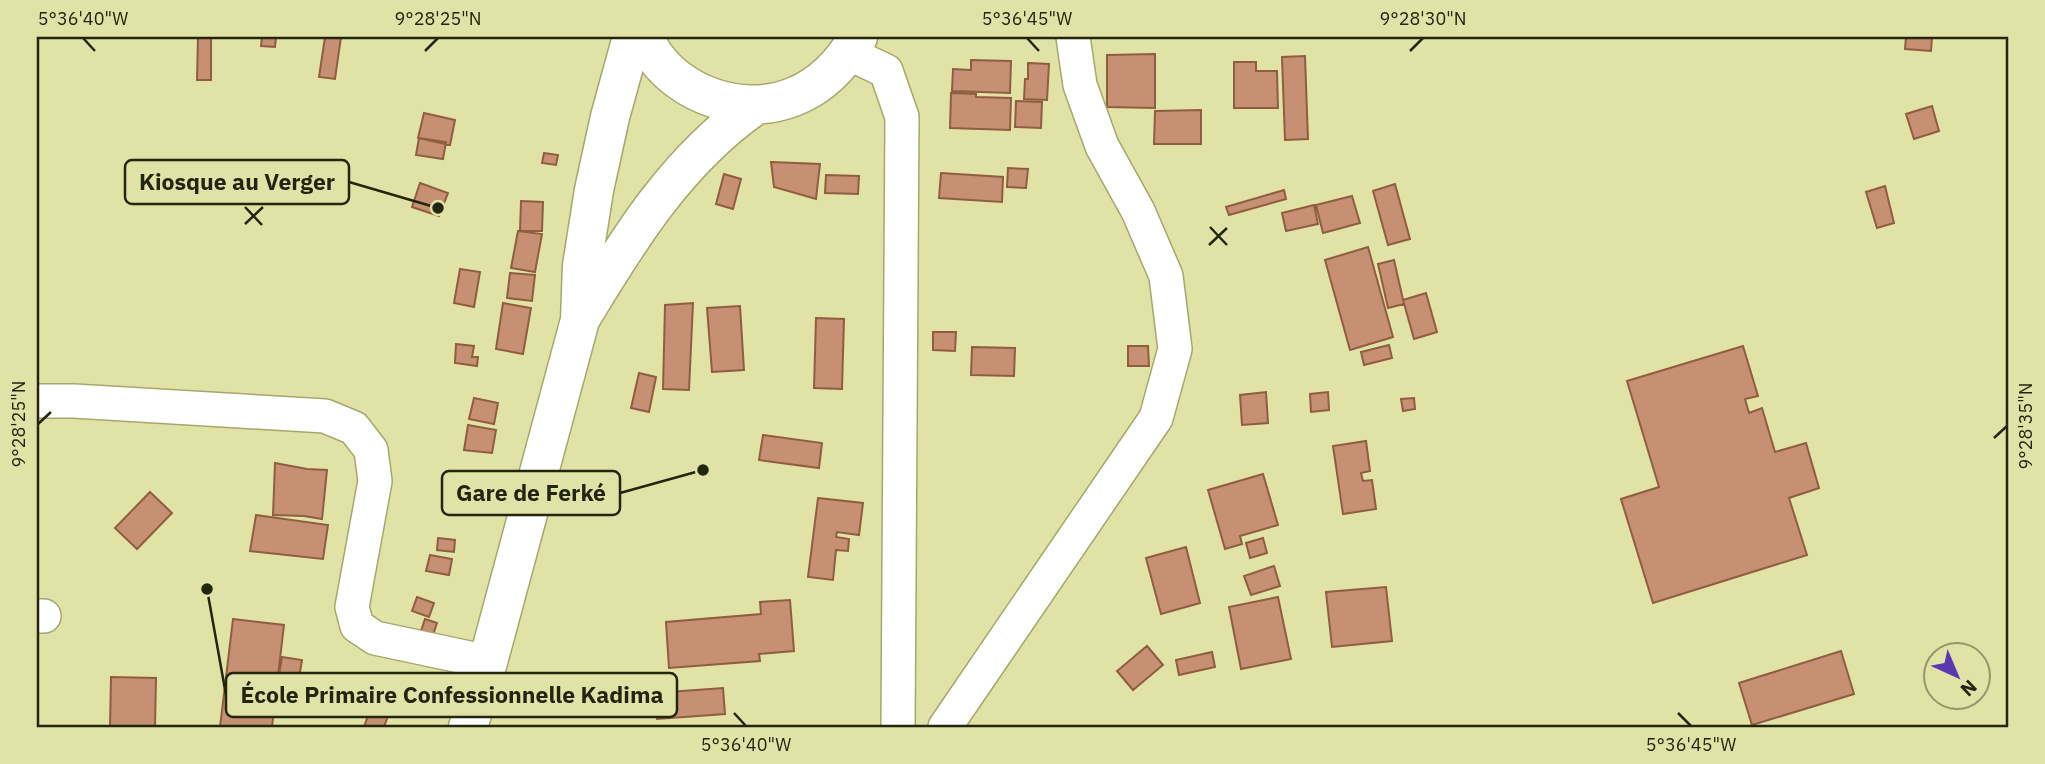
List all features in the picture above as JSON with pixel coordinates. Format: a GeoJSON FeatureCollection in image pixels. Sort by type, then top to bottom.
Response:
{"type":"FeatureCollection","features":[{"type":"Feature","properties":{"kind":"main road"},"geometry":{"type":"LineString","coordinates":[[468,727],[580,320],[582,265],[594,190],[632,37]]}},
{"type":"Feature","properties":{"kind":"main road"},"geometry":{"type":"LineString","coordinates":[[644,37],[648,47],[676,79],[713,100],[756,105],[792,98],[824,80],[853,45]]}},
{"type":"Feature","properties":{"kind":"main road"},"geometry":{"type":"LineString","coordinates":[[580,320],[637,228],[672,182],[729,123],[756,105]]}},
{"type":"Feature","properties":{"kind":"street"},"geometry":{"type":"LineString","coordinates":[[945,727],[1156,418],[1175,349],[1166,276],[1138,211],[1102,146],[1080,85],[1073,37]]}},
{"type":"Feature","properties":{"kind":"street"},"geometry":{"type":"LineString","coordinates":[[853,45],[886,71],[902,117],[898,727]]}},
{"type":"Feature","properties":{"kind":"street"},"geometry":{"type":"LineString","coordinates":[[37,401],[325,416],[354,428],[371,450],[375,481],[352,607],[358,626],[375,638],[488,662]]}},
{"type":"Feature","properties":{"kind":"building"},"geometry":{"type":"Polygon","coordinates":[[[198,37],[211,37],[211,80],[197,80],[198,37]]]}},
{"type":"Feature","properties":{"kind":"building"},"geometry":{"type":"Polygon","coordinates":[[[262,37],[276,37],[275,47],[261,46],[262,37]]]}},
{"type":"Feature","properties":{"kind":"building"},"geometry":{"type":"Polygon","coordinates":[[[325,37],[341,37],[335,79],[319,77],[325,37]]]}},
{"type":"Feature","properties":{"kind":"building"},"geometry":{"type":"Polygon","coordinates":[[[1906,37],[1932,37],[1931,51],[1905,49],[1906,37]]]}},
{"type":"Feature","properties":{"kind":"building"},"geometry":{"type":"Polygon","coordinates":[[[1155,54],[1155,108],[1107,107],[1107,55],[1155,54]]]}},
{"type":"Feature","properties":{"kind":"building"},"geometry":{"type":"Polygon","coordinates":[[[1305,56],[1308,139],[1285,140],[1282,57],[1305,56]]]}},
{"type":"Feature","properties":{"kind":"building"},"geometry":{"type":"Polygon","coordinates":[[[971,60],[1011,61],[1010,93],[952,91],[953,69],[971,70],[971,60]]]}},
{"type":"Feature","properties":{"kind":"building"},"geometry":{"type":"Polygon","coordinates":[[[1234,62],[1256,62],[1256,71],[1277,71],[1278,108],[1234,108],[1234,62]]]}},
{"type":"Feature","properties":{"kind":"building"},"geometry":{"type":"Polygon","coordinates":[[[1028,63],[1049,64],[1047,100],[1024,99],[1028,63]]]}},
{"type":"Feature","properties":{"kind":"building"},"geometry":{"type":"Polygon","coordinates":[[[951,93],[1011,98],[1010,130],[950,128],[951,93]]]}},
{"type":"Feature","properties":{"kind":"building"},"geometry":{"type":"Polygon","coordinates":[[[1016,101],[1042,102],[1041,128],[1015,127],[1016,101]]]}},
{"type":"Feature","properties":{"kind":"building"},"geometry":{"type":"Polygon","coordinates":[[[1932,106],[1939,131],[1914,139],[1906,114],[1932,106]]]}},
{"type":"Feature","properties":{"kind":"building"},"geometry":{"type":"Polygon","coordinates":[[[1201,110],[1201,144],[1154,144],[1155,111],[1201,110]]]}},
{"type":"Feature","properties":{"kind":"building"},"geometry":{"type":"Polygon","coordinates":[[[424,113],[455,120],[450,145],[418,138],[424,113]]]}},
{"type":"Feature","properties":{"kind":"building"},"geometry":{"type":"Polygon","coordinates":[[[419,138],[446,142],[443,159],[416,155],[419,138]]]}},
{"type":"Feature","properties":{"kind":"building"},"geometry":{"type":"Polygon","coordinates":[[[544,153],[558,155],[556,165],[542,163],[544,153]]]}},
{"type":"Feature","properties":{"kind":"building"},"geometry":{"type":"Polygon","coordinates":[[[771,162],[820,164],[816,199],[774,187],[771,162]]]}},
{"type":"Feature","properties":{"kind":"building"},"geometry":{"type":"Polygon","coordinates":[[[1008,168],[1028,169],[1026,188],[1007,187],[1008,168]]]}},
{"type":"Feature","properties":{"kind":"building"},"geometry":{"type":"Polygon","coordinates":[[[941,173],[1003,177],[1002,202],[939,198],[941,173]]]}},
{"type":"Feature","properties":{"kind":"building"},"geometry":{"type":"Polygon","coordinates":[[[724,174],[741,179],[733,209],[716,204],[724,174]]]}},
{"type":"Feature","properties":{"kind":"building"},"geometry":{"type":"Polygon","coordinates":[[[826,175],[859,176],[858,194],[825,193],[826,175]]]}},
{"type":"Feature","properties":{"kind":"building"},"geometry":{"type":"Polygon","coordinates":[[[420,183],[448,193],[439,216],[412,207],[420,183]]]}},
{"type":"Feature","properties":{"kind":"building"},"geometry":{"type":"Polygon","coordinates":[[[1395,184],[1410,239],[1388,245],[1373,191],[1395,184]]]}},
{"type":"Feature","properties":{"kind":"building"},"geometry":{"type":"Polygon","coordinates":[[[1885,186],[1894,223],[1877,228],[1866,192],[1885,186]]]}},
{"type":"Feature","properties":{"kind":"building"},"geometry":{"type":"Polygon","coordinates":[[[1284,190],[1286,199],[1229,215],[1226,207],[1284,190]]]}},
{"type":"Feature","properties":{"kind":"building"},"geometry":{"type":"Polygon","coordinates":[[[1352,196],[1360,223],[1323,233],[1316,205],[1352,196]]]}},
{"type":"Feature","properties":{"kind":"building"},"geometry":{"type":"Polygon","coordinates":[[[521,201],[543,202],[542,231],[520,231],[521,201]]]}},
{"type":"Feature","properties":{"kind":"building"},"geometry":{"type":"Polygon","coordinates":[[[1314,205],[1318,224],[1286,231],[1282,213],[1314,205]]]}},
{"type":"Feature","properties":{"kind":"building"},"geometry":{"type":"Polygon","coordinates":[[[518,231],[542,234],[535,272],[511,268],[518,231]]]}},
{"type":"Feature","properties":{"kind":"building"},"geometry":{"type":"Polygon","coordinates":[[[1368,247],[1393,337],[1350,350],[1325,260],[1368,247]]]}},
{"type":"Feature","properties":{"kind":"building"},"geometry":{"type":"Polygon","coordinates":[[[1394,260],[1404,304],[1388,308],[1378,264],[1394,260]]]}},
{"type":"Feature","properties":{"kind":"building"},"geometry":{"type":"Polygon","coordinates":[[[460,269],[480,272],[474,307],[454,303],[460,269]]]}},
{"type":"Feature","properties":{"kind":"building"},"geometry":{"type":"Polygon","coordinates":[[[510,273],[535,275],[532,301],[507,298],[510,273]]]}},
{"type":"Feature","properties":{"kind":"building"},"geometry":{"type":"Polygon","coordinates":[[[1426,293],[1437,332],[1414,339],[1403,300],[1426,293]]]}},
{"type":"Feature","properties":{"kind":"building"},"geometry":{"type":"Polygon","coordinates":[[[503,303],[531,308],[523,354],[496,349],[503,303]]]}},
{"type":"Feature","properties":{"kind":"building"},"geometry":{"type":"Polygon","coordinates":[[[693,303],[689,390],[663,389],[665,305],[693,303]]]}},
{"type":"Feature","properties":{"kind":"building"},"geometry":{"type":"Polygon","coordinates":[[[740,306],[744,370],[712,372],[707,308],[740,306]]]}},
{"type":"Feature","properties":{"kind":"building"},"geometry":{"type":"Polygon","coordinates":[[[816,318],[844,319],[842,389],[814,388],[816,318]]]}},
{"type":"Feature","properties":{"kind":"building"},"geometry":{"type":"Polygon","coordinates":[[[933,332],[956,332],[955,351],[933,350],[933,332]]]}},
{"type":"Feature","properties":{"kind":"building"},"geometry":{"type":"Polygon","coordinates":[[[456,344],[474,346],[472,357],[478,357],[477,366],[455,363],[456,344]]]}},
{"type":"Feature","properties":{"kind":"building"},"geometry":{"type":"Polygon","coordinates":[[[1389,345],[1392,358],[1364,365],[1361,352],[1389,345]]]}},
{"type":"Feature","properties":{"kind":"building"},"geometry":{"type":"Polygon","coordinates":[[[1128,346],[1148,346],[1149,366],[1128,366],[1128,346]]]}},
{"type":"Feature","properties":{"kind":"building"},"geometry":{"type":"Polygon","coordinates":[[[1743,346],[1758,396],[1745,399],[1749,413],[1762,408],[1775,452],[1806,443],[1819,488],[1789,498],[1807,555],[1653,603],[1621,499],[1659,487],[1627,381],[1743,346]]]}},
{"type":"Feature","properties":{"kind":"building"},"geometry":{"type":"Polygon","coordinates":[[[972,347],[1015,348],[1014,376],[971,375],[972,347]]]}},
{"type":"Feature","properties":{"kind":"building"},"geometry":{"type":"Polygon","coordinates":[[[639,373],[656,377],[649,412],[631,408],[639,373]]]}},
{"type":"Feature","properties":{"kind":"building"},"geometry":{"type":"Polygon","coordinates":[[[1266,392],[1268,423],[1242,425],[1240,395],[1266,392]]]}},
{"type":"Feature","properties":{"kind":"building"},"geometry":{"type":"Polygon","coordinates":[[[1328,392],[1329,410],[1311,412],[1310,394],[1328,392]]]}},
{"type":"Feature","properties":{"kind":"building"},"geometry":{"type":"Polygon","coordinates":[[[474,398],[498,403],[494,424],[469,419],[474,398]]]}},
{"type":"Feature","properties":{"kind":"building"},"geometry":{"type":"Polygon","coordinates":[[[1414,398],[1415,409],[1403,411],[1401,399],[1414,398]]]}},
{"type":"Feature","properties":{"kind":"building"},"geometry":{"type":"Polygon","coordinates":[[[468,425],[496,430],[492,453],[464,450],[468,425]]]}},
{"type":"Feature","properties":{"kind":"building"},"geometry":{"type":"Polygon","coordinates":[[[763,435],[822,443],[819,468],[759,460],[763,435]]]}},
{"type":"Feature","properties":{"kind":"building"},"geometry":{"type":"Polygon","coordinates":[[[1366,441],[1370,471],[1361,473],[1363,481],[1372,480],[1376,509],[1343,514],[1333,446],[1366,441]]]}},
{"type":"Feature","properties":{"kind":"building"},"geometry":{"type":"Polygon","coordinates":[[[275,463],[327,470],[322,519],[273,515],[275,463]]]}},
{"type":"Feature","properties":{"kind":"building"},"geometry":{"type":"Polygon","coordinates":[[[1263,474],[1278,525],[1240,536],[1242,544],[1225,549],[1208,490],[1263,474]]]}},
{"type":"Feature","properties":{"kind":"building"},"geometry":{"type":"Polygon","coordinates":[[[150,492],[172,513],[137,549],[115,528],[150,492]]]}},
{"type":"Feature","properties":{"kind":"building"},"geometry":{"type":"Polygon","coordinates":[[[818,498],[863,503],[859,535],[837,532],[836,537],[849,539],[848,551],[836,550],[833,580],[808,577],[818,498]]]}},
{"type":"Feature","properties":{"kind":"building"},"geometry":{"type":"Polygon","coordinates":[[[256,515],[328,525],[323,559],[250,551],[256,515]]]}},
{"type":"Feature","properties":{"kind":"building"},"geometry":{"type":"Polygon","coordinates":[[[438,538],[455,540],[454,552],[437,550],[438,538]]]}},
{"type":"Feature","properties":{"kind":"building"},"geometry":{"type":"Polygon","coordinates":[[[1263,538],[1267,553],[1250,558],[1246,543],[1263,538]]]}},
{"type":"Feature","properties":{"kind":"building"},"geometry":{"type":"Polygon","coordinates":[[[1186,547],[1200,603],[1161,614],[1146,558],[1186,547]]]}},
{"type":"Feature","properties":{"kind":"building"},"geometry":{"type":"Polygon","coordinates":[[[430,555],[452,559],[449,575],[426,571],[430,555]]]}},
{"type":"Feature","properties":{"kind":"building"},"geometry":{"type":"Polygon","coordinates":[[[1274,566],[1280,586],[1251,595],[1244,576],[1274,566]]]}},
{"type":"Feature","properties":{"kind":"building"},"geometry":{"type":"Polygon","coordinates":[[[1386,587],[1392,641],[1332,647],[1326,592],[1386,587]]]}},
{"type":"Feature","properties":{"kind":"building"},"geometry":{"type":"Polygon","coordinates":[[[417,597],[434,603],[429,617],[412,611],[417,597]]]}},
{"type":"Feature","properties":{"kind":"building"},"geometry":{"type":"Polygon","coordinates":[[[1278,597],[1291,659],[1241,669],[1229,607],[1278,597]]]}},
{"type":"Feature","properties":{"kind":"building"},"geometry":{"type":"Polygon","coordinates":[[[790,600],[794,651],[759,654],[760,661],[669,668],[666,622],[761,614],[760,602],[790,600]]]}},
{"type":"Feature","properties":{"kind":"building"},"geometry":{"type":"Polygon","coordinates":[[[233,619],[284,625],[272,727],[220,727],[233,619]]]}},
{"type":"Feature","properties":{"kind":"building"},"geometry":{"type":"Polygon","coordinates":[[[425,619],[437,623],[433,635],[421,631],[425,619]]]}},
{"type":"Feature","properties":{"kind":"building"},"geometry":{"type":"Polygon","coordinates":[[[1147,646],[1163,665],[1133,690],[1117,671],[1147,646]]]}},
{"type":"Feature","properties":{"kind":"building"},"geometry":{"type":"Polygon","coordinates":[[[1841,651],[1854,694],[1752,725],[1739,683],[1841,651]]]}},
{"type":"Feature","properties":{"kind":"building"},"geometry":{"type":"Polygon","coordinates":[[[1212,652],[1215,667],[1179,675],[1176,660],[1212,652]]]}},
{"type":"Feature","properties":{"kind":"building"},"geometry":{"type":"Polygon","coordinates":[[[282,657],[302,660],[296,696],[276,692],[282,657]]]}},
{"type":"Feature","properties":{"kind":"building"},"geometry":{"type":"Polygon","coordinates":[[[111,677],[156,678],[155,727],[110,727],[111,677]]]}},
{"type":"Feature","properties":{"kind":"building"},"geometry":{"type":"Polygon","coordinates":[[[723,688],[725,714],[657,719],[655,693],[723,688]]]}},
{"type":"Feature","properties":{"kind":"building"},"geometry":{"type":"Polygon","coordinates":[[[371,707],[389,713],[384,727],[364,727],[371,707]]]}},
{"type":"Feature","properties":{"kind":"place","name":"Kiosque au Verger"},"geometry":{"type":"Point","coordinates":[438,208]}},
{"type":"Feature","properties":{"kind":"place","name":"Gare de Ferké"},"geometry":{"type":"Point","coordinates":[703,470]}},
{"type":"Feature","properties":{"kind":"place","name":"École Primaire Confessionnelle Kadima"},"geometry":{"type":"Point","coordinates":[207,589]}}]}
